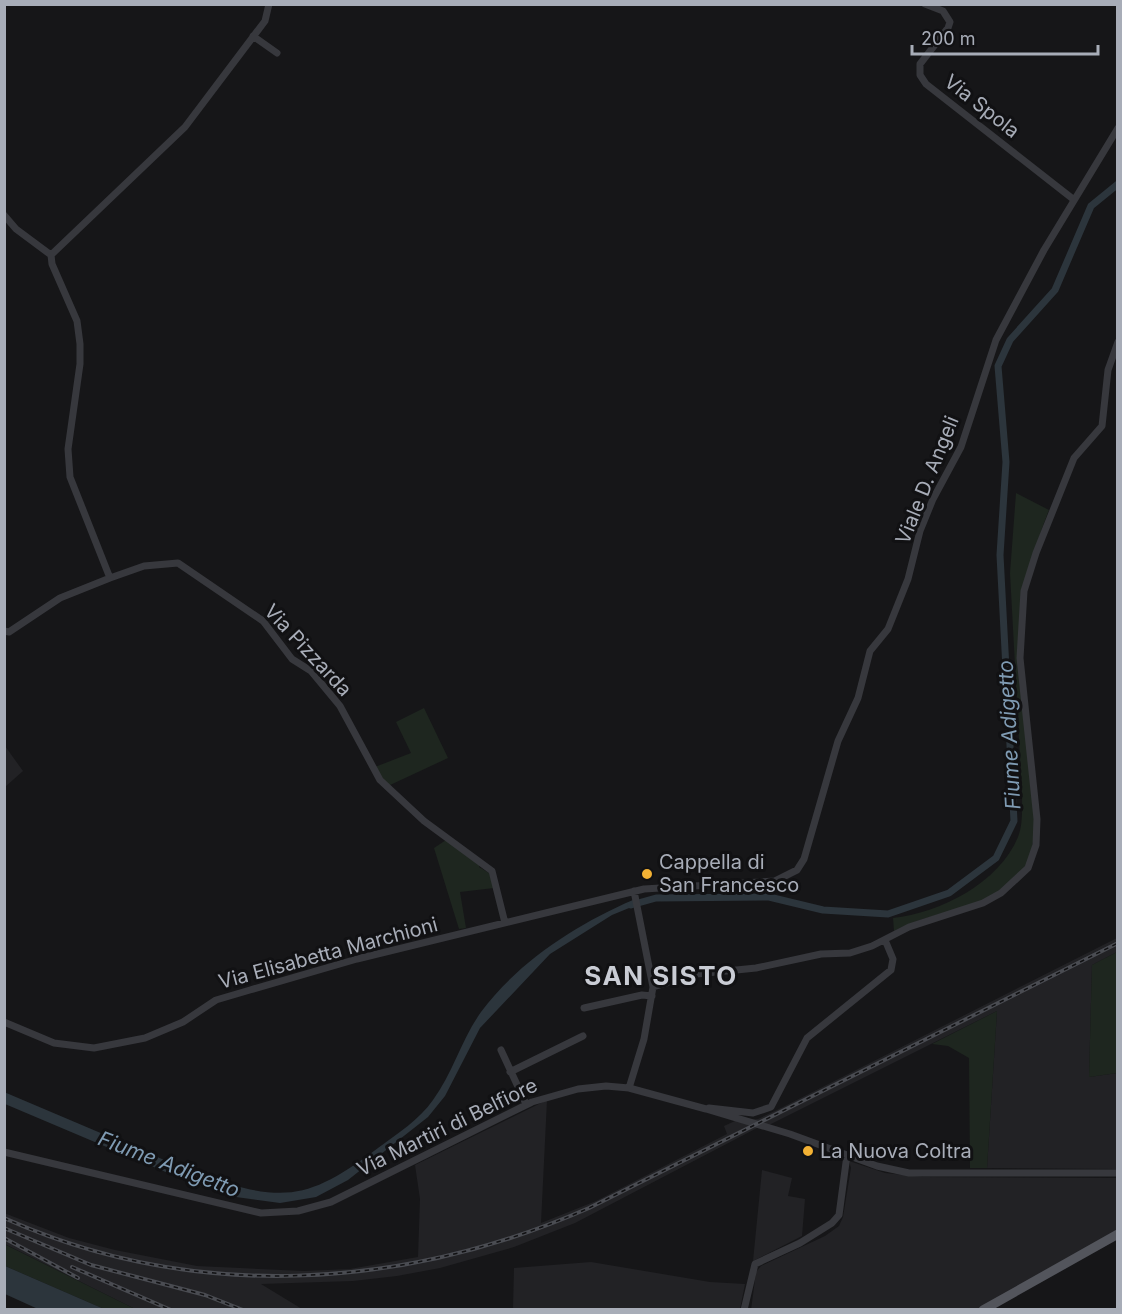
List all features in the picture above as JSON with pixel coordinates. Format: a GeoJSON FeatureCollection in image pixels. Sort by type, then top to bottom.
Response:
{"type":"FeatureCollection","features":[{"type":"Feature","properties":{"kind":"main road"},"geometry":{"type":"LineString","coordinates":[[983,1310],[1118,1234]]}},
{"type":"Feature","properties":{"kind":"street"},"geometry":{"type":"LineString","coordinates":[[51,255],[185,127],[265,21],[269,4]]}},
{"type":"Feature","properties":{"kind":"street","name":"Via Spola"},"geometry":{"type":"LineString","coordinates":[[925,4],[944,11],[950,22],[948,28],[920,64],[920,75],[926,84],[1073,199]]}},
{"type":"Feature","properties":{"kind":"street"},"geometry":{"type":"LineString","coordinates":[[253,36],[277,53]]}},
{"type":"Feature","properties":{"kind":"street","name":"Viale D. Angeli"},"geometry":{"type":"LineString","coordinates":[[635,894],[775,881],[797,870],[804,859],[838,741],[858,698],[870,651],[888,629],[908,579],[920,531],[933,499],[962,447],[996,340],[1019,294],[1073,199],[1118,128]]}},
{"type":"Feature","properties":{"kind":"street"},"geometry":{"type":"LineString","coordinates":[[4,215],[16,229],[51,255],[52,264],[77,321],[80,364],[68,449],[70,477],[110,578]]}},
{"type":"Feature","properties":{"kind":"street"},"geometry":{"type":"LineString","coordinates":[[584,1008],[653,992],[698,974],[756,968],[821,954],[850,953],[885,940],[909,927],[953,915],[983,903],[1001,893],[1028,868],[1036,845],[1037,819],[1020,658],[1024,591],[1036,553],[1074,458],[1102,426],[1108,370],[1118,342]]}},
{"type":"Feature","properties":{"kind":"street","name":"Via Pizzarda"},"geometry":{"type":"LineString","coordinates":[[4,632],[9,632],[60,598],[110,578],[144,566],[178,563],[263,621],[292,659],[311,671],[340,706],[380,780],[424,820],[492,871],[505,923]]}},
{"type":"Feature","properties":{"kind":"street"},"geometry":{"type":"LineString","coordinates":[[629,1088],[653,992],[635,894]]}},
{"type":"Feature","properties":{"kind":"street","name":"Via Elisabetta Marchioni"},"geometry":{"type":"LineString","coordinates":[[4,1022],[54,1043],[94,1048],[145,1038],[183,1022],[216,1000],[250,990],[357,959],[635,894]]}},
{"type":"Feature","properties":{"kind":"street"},"geometry":{"type":"LineString","coordinates":[[706,1109],[712,1107],[753,1113],[771,1107],[807,1038],[891,970],[893,958],[885,940]]}},
{"type":"Feature","properties":{"kind":"street"},"geometry":{"type":"LineString","coordinates":[[510,1072],[584,1036]]}},
{"type":"Feature","properties":{"kind":"street"},"geometry":{"type":"LineString","coordinates":[[501,1050],[526,1104]]}},
{"type":"Feature","properties":{"kind":"street","name":"Via Martiri di Belfiore"},"geometry":{"type":"LineString","coordinates":[[4,1152],[186,1194],[234,1208],[261,1212],[298,1211],[331,1202],[526,1104],[578,1089],[606,1086],[629,1088],[706,1109],[877,1166],[909,1173],[1118,1173]]}},
{"type":"Feature","properties":{"kind":"street"},"geometry":{"type":"LineString","coordinates":[[744,1310],[755,1264],[824,1230],[839,1215],[847,1155]]}},
{"type":"Feature","properties":{"kind":"shaded area"},"geometry":{"type":"Polygon","coordinates":[[[1016,493],[1049,510],[1037,543],[1023,612],[1023,670],[1034,772],[1035,807],[1033,839],[1027,865],[1016,882],[987,899],[908,924],[894,931],[893,918],[930,910],[966,893],[982,882],[1009,853],[1020,832],[1022,795],[1010,573],[1016,493]]]}},
{"type":"Feature","properties":{"kind":"shaded area"},"geometry":{"type":"Polygon","coordinates":[[[424,708],[448,758],[388,786],[375,767],[411,753],[396,722],[424,708]]]}},
{"type":"Feature","properties":{"kind":"shaded area"},"geometry":{"type":"Polygon","coordinates":[[[5,746],[23,771],[4,787],[5,746]]]}},
{"type":"Feature","properties":{"kind":"shaded area"},"geometry":{"type":"Polygon","coordinates":[[[449,838],[480,861],[479,867],[489,873],[494,888],[460,892],[466,928],[459,929],[434,848],[449,838]]]}},
{"type":"Feature","properties":{"kind":"shaded area"},"geometry":{"type":"Polygon","coordinates":[[[1117,938],[1117,952],[1092,965],[1089,1077],[1117,1073],[1117,1169],[987,1168],[997,1011],[769,1125],[757,1128],[575,1223],[514,1247],[440,1268],[397,1276],[353,1281],[261,1284],[302,1309],[135,1309],[5,1244],[4,1213],[69,1238],[115,1250],[197,1266],[304,1271],[350,1269],[418,1257],[420,1199],[415,1165],[547,1100],[541,1223],[596,1201],[727,1134],[724,1126],[735,1121],[758,1119],[777,1110],[1117,938]]]}},
{"type":"Feature","properties":{"kind":"shaded area"},"geometry":{"type":"Polygon","coordinates":[[[1117,952],[1117,1073],[1089,1077],[1092,965],[1117,952]]]}},
{"type":"Feature","properties":{"kind":"shaded area"},"geometry":{"type":"Polygon","coordinates":[[[997,1011],[987,1168],[970,1168],[969,1058],[948,1046],[932,1044],[997,1011]]]}},
{"type":"Feature","properties":{"kind":"shaded area"},"geometry":{"type":"Polygon","coordinates":[[[849,1161],[885,1173],[923,1177],[1117,1178],[1117,1232],[978,1309],[751,1310],[756,1272],[761,1266],[825,1236],[839,1226],[843,1217],[851,1168],[849,1161]]]}},
{"type":"Feature","properties":{"kind":"shaded area"},"geometry":{"type":"Polygon","coordinates":[[[762,1170],[792,1178],[788,1196],[805,1199],[802,1236],[753,1261],[762,1170]]]}},
{"type":"Feature","properties":{"kind":"shaded area"},"geometry":{"type":"Polygon","coordinates":[[[4,1244],[135,1309],[104,1309],[5,1266],[4,1244]]]}},
{"type":"Feature","properties":{"kind":"shaded area"},"geometry":{"type":"Polygon","coordinates":[[[591,1262],[710,1282],[745,1284],[740,1309],[513,1309],[514,1268],[591,1262]]]}},
{"type":"Feature","properties":{"kind":"water"},"geometry":{"type":"Polygon","coordinates":[[[633,900],[634,906],[612,915],[550,954],[480,1028],[445,1096],[428,1117],[348,1180],[316,1197],[280,1203],[236,1197],[194,1184],[5,1104],[4,1092],[202,1176],[231,1185],[276,1193],[295,1192],[314,1187],[354,1165],[421,1114],[440,1090],[481,1012],[512,977],[570,933],[633,900]]]}},
{"type":"Feature","properties":{"kind":"water"},"geometry":{"type":"Polygon","coordinates":[[[5,1266],[104,1309],[38,1309],[5,1294],[5,1266]]]}},
{"type":"Feature","properties":{"kind":"waterway","name":"Fiume Adigetto"},"geometry":{"type":"LineString","coordinates":[[631,905],[656,898],[769,897],[823,910],[888,914],[949,893],[996,858],[1014,821],[1000,555],[1006,462],[998,366],[1010,340],[1055,290],[1091,206],[1118,184]]}},
{"type":"Feature","properties":{"kind":"railway"},"geometry":{"type":"LineString","coordinates":[[4,1218],[76,1245],[149,1264],[223,1274],[297,1276],[372,1270],[445,1256],[518,1235],[589,1208],[1118,943]]}},
{"type":"Feature","properties":{"kind":"railway"},"geometry":{"type":"LineString","coordinates":[[4,1228],[91,1265],[205,1295],[243,1310]]}},
{"type":"Feature","properties":{"kind":"railway"},"geometry":{"type":"LineString","coordinates":[[4,1238],[78,1278]]}},
{"type":"Feature","properties":{"kind":"railway"},"geometry":{"type":"LineString","coordinates":[[72,1267],[171,1310]]}},
{"type":"Feature","properties":{"kind":"place","name":"Cappella di San Francesco"},"geometry":{"type":"Point","coordinates":[647,874]}},
{"type":"Feature","properties":{"kind":"place","name":"La Nuova Coltra"},"geometry":{"type":"Point","coordinates":[808,1151]}},
{"type":"Feature","properties":{"kind":"district","name":"SAN SISTO"},"geometry":{"type":"Point","coordinates":[661,975]}}]}
